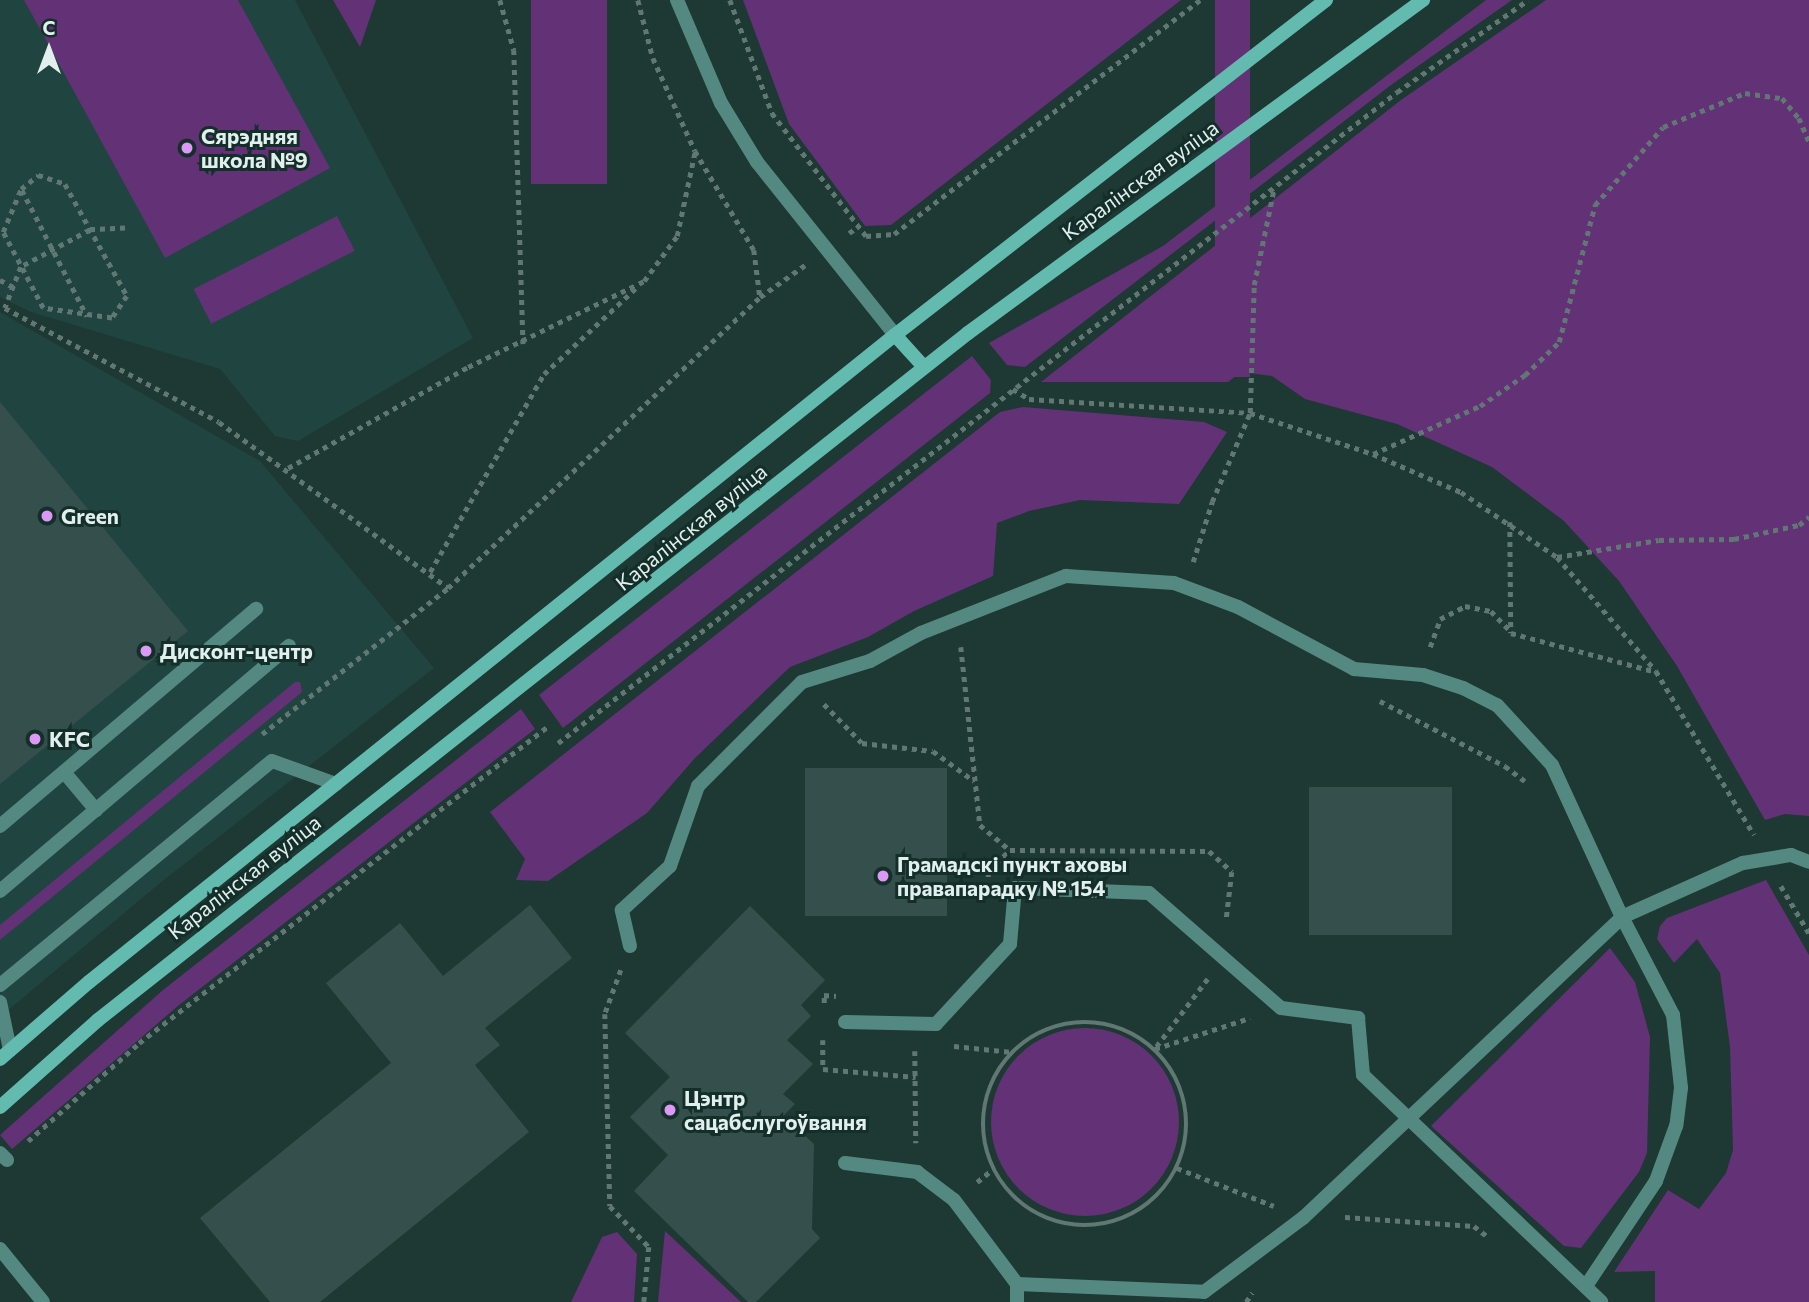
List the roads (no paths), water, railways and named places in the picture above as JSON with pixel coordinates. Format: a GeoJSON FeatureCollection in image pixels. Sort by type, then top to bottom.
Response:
{"type":"FeatureCollection","features":[{"type":"Feature","properties":{"kind":"main road","name":"Каралінская вуліца"},"geometry":{"type":"LineString","coordinates":[[5,1054],[895,335],[1326,0]]}},
{"type":"Feature","properties":{"kind":"main road","name":"Каралінская вуліца"},"geometry":{"type":"LineString","coordinates":[[0,1107],[98,1020],[924,367],[1423,0]]}},
{"type":"Feature","properties":{"kind":"main road"},"geometry":{"type":"LineString","coordinates":[[895,335],[924,367]]}},
{"type":"Feature","properties":{"kind":"street"},"geometry":{"type":"LineString","coordinates":[[677,0],[721,103],[757,162],[895,335]]}},
{"type":"Feature","properties":{"kind":"street"},"geometry":{"type":"LineString","coordinates":[[630,946],[622,910],[670,866],[698,786],[802,682],[870,661],[958,618],[1066,576],[1174,583],[1238,607],[1354,669],[1423,676],[1463,688],[1496,705],[1552,765],[1622,917],[1673,1015],[1681,1088],[1676,1126],[1656,1181],[1586,1286]]}},
{"type":"Feature","properties":{"kind":"street"},"geometry":{"type":"LineString","coordinates":[[0,826],[256,609]]}},
{"type":"Feature","properties":{"kind":"street"},"geometry":{"type":"LineString","coordinates":[[0,891],[289,646]]}},
{"type":"Feature","properties":{"kind":"street"},"geometry":{"type":"LineString","coordinates":[[0,985],[272,761],[336,784]]}},
{"type":"Feature","properties":{"kind":"street"},"geometry":{"type":"LineString","coordinates":[[64,772],[96,810]]}},
{"type":"Feature","properties":{"kind":"street"},"geometry":{"type":"LineString","coordinates":[[1017,1284],[1204,1297],[1303,1218],[1622,917],[1743,863],[1791,855],[1809,862]]}},
{"type":"Feature","properties":{"kind":"street"},"geometry":{"type":"LineString","coordinates":[[845,1022],[936,1024],[1010,944],[1015,888],[1149,893],[1281,1008],[1358,1018],[1363,1075],[1601,1302]]}},
{"type":"Feature","properties":{"kind":"street"},"geometry":{"type":"LineString","coordinates":[[0,1002],[5,1054]]}},
{"type":"Feature","properties":{"kind":"street"},"geometry":{"type":"LineString","coordinates":[[845,1163],[916,1172],[954,1200],[1017,1284],[1017,1302]]}},
{"type":"Feature","properties":{"kind":"street"},"geometry":{"type":"LineString","coordinates":[[0,1249],[43,1302]]}},
{"type":"Feature","properties":{"kind":"place","name":"Сярэдняя школа №9"},"geometry":{"type":"Point","coordinates":[187,148]}},
{"type":"Feature","properties":{"kind":"place","name":"Green"},"geometry":{"type":"Point","coordinates":[47,516]}},
{"type":"Feature","properties":{"kind":"place","name":"Дисконт-центр"},"geometry":{"type":"Point","coordinates":[146,651]}},
{"type":"Feature","properties":{"kind":"place","name":"KFC"},"geometry":{"type":"Point","coordinates":[35,739]}},
{"type":"Feature","properties":{"kind":"place","name":"Грамадскі пункт аховы правапарадку № 154"},"geometry":{"type":"Point","coordinates":[883,876]}},
{"type":"Feature","properties":{"kind":"place","name":"Цэнтр сацабслугоўвання"},"geometry":{"type":"Point","coordinates":[670,1110]}}]}
